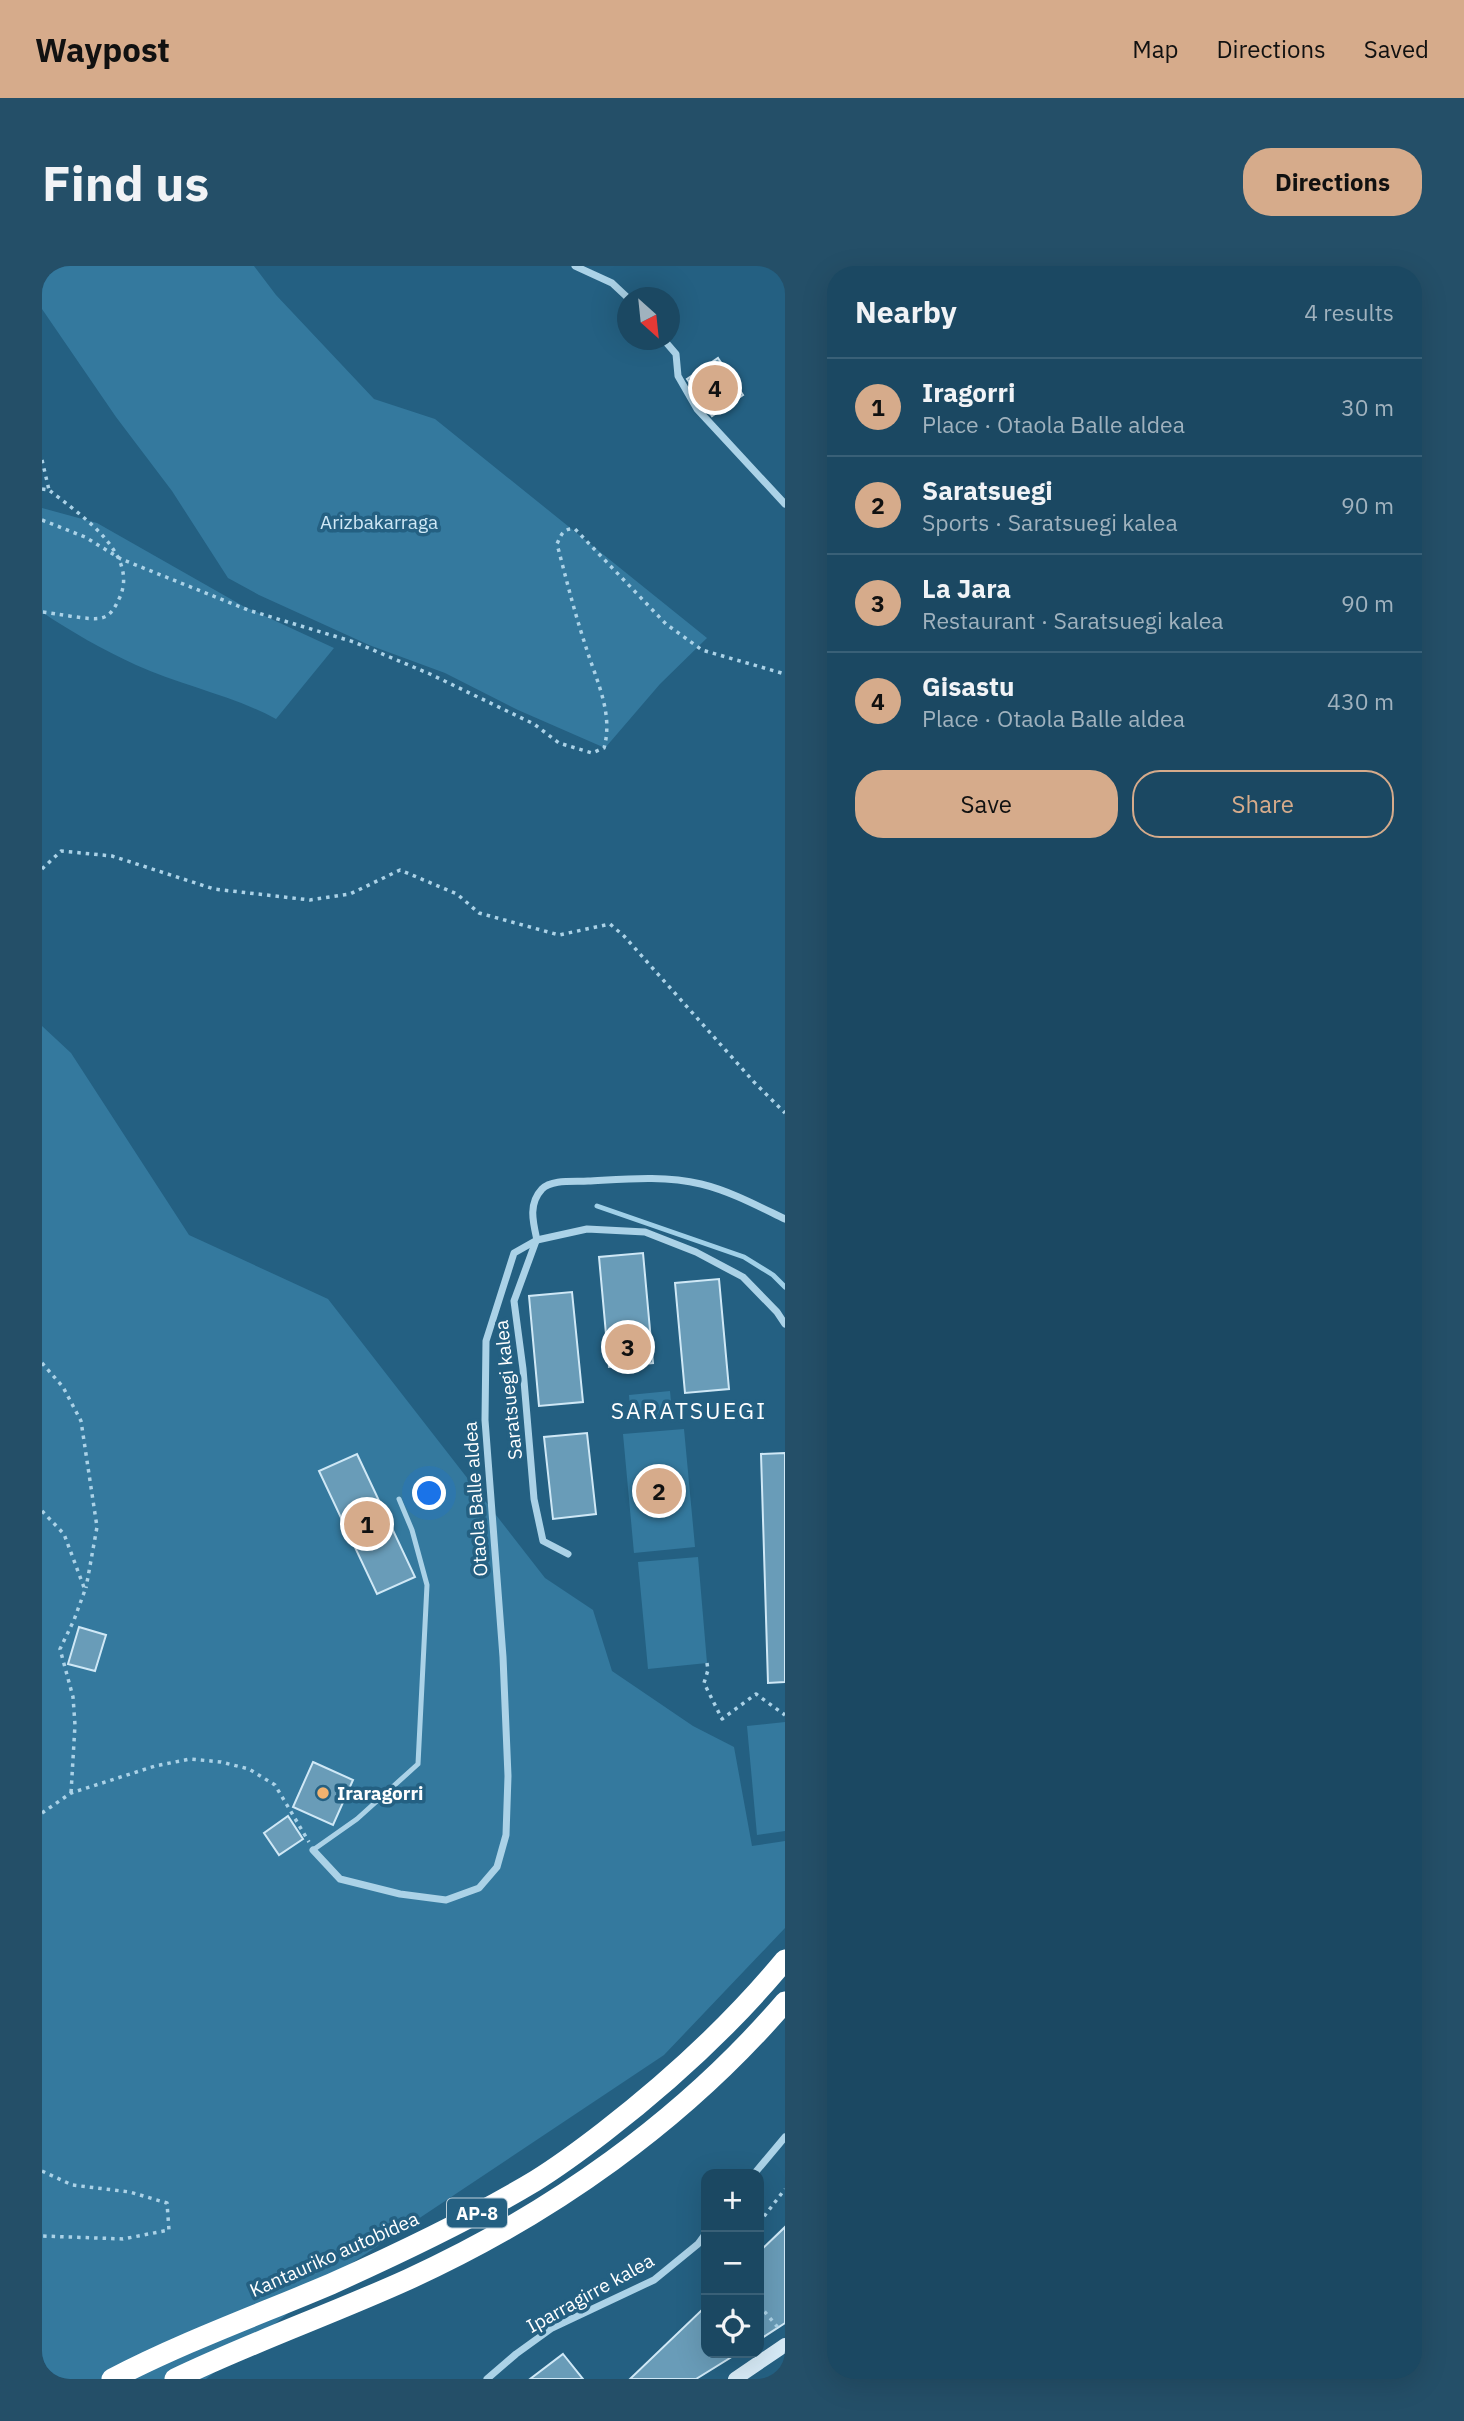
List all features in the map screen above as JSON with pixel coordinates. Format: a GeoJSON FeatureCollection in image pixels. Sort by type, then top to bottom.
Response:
{"type":"FeatureCollection","features":[{"type":"Feature","properties":{"kind":"highway","name":"Kantauriko autobidea"},"geometry":{"type":"LineString","coordinates":[[112,2379],[218,2329],[363,2269],[458,2223],[537,2180],[660,2088],[740,2011],[785,1960]]}},
{"type":"Feature","properties":{"kind":"highway","name":"AP-8"},"geometry":{"type":"LineString","coordinates":[[175,2379],[410,2279],[529,2216],[573,2189],[666,2118],[732,2058],[785,2002]]}},
{"type":"Feature","properties":{"kind":"street"},"geometry":{"type":"LineString","coordinates":[[575,266],[617,288]]}},
{"type":"Feature","properties":{"kind":"street"},"geometry":{"type":"LineString","coordinates":[[673,350],[676,354],[678,376],[697,409],[785,504]]}},
{"type":"Feature","properties":{"kind":"street"},"geometry":{"type":"LineString","coordinates":[[785,1219],[733,1195],[700,1184],[636,1179],[555,1183],[543,1188],[533,1204],[532,1219],[537,1240],[587,1229],[645,1232],[696,1252],[743,1278],[777,1312],[785,1324]]}},
{"type":"Feature","properties":{"kind":"street","name":"Saratsuegi kalea"},"geometry":{"type":"LineString","coordinates":[[537,1240],[514,1301],[523,1369],[534,1499],[543,1541],[568,1554]]}},
{"type":"Feature","properties":{"kind":"street","name":"Otaola Balle aldea"},"geometry":{"type":"LineString","coordinates":[[313,1850],[340,1879],[400,1894],[446,1900],[479,1888],[497,1867],[506,1835],[508,1776],[503,1657],[485,1420],[486,1341],[514,1254],[537,1240]]}},
{"type":"Feature","properties":{"kind":"street"},"geometry":{"type":"LineString","coordinates":[[758,2169],[785,2137]]}},
{"type":"Feature","properties":{"kind":"street","name":"Iparragirre kalea"},"geometry":{"type":"LineString","coordinates":[[487,2379],[552,2328],[654,2280],[701,2240]]}},
{"type":"Feature","properties":{"kind":"street"},"geometry":{"type":"LineString","coordinates":[[735,2379],[784,2340]]}},
{"type":"Feature","properties":{"kind":"lane"},"geometry":{"type":"LineString","coordinates":[[313,1850],[357,1819],[418,1765],[427,1585],[412,1530],[399,1499]]}},
{"type":"Feature","properties":{"kind":"path"},"geometry":{"type":"LineString","coordinates":[[42,460],[49,490]]}},
{"type":"Feature","properties":{"kind":"path"},"geometry":{"type":"LineString","coordinates":[[42,489],[49,490],[99,530],[121,559],[125,588],[113,611],[101,618],[42,612]]}},
{"type":"Feature","properties":{"kind":"path"},"geometry":{"type":"LineString","coordinates":[[42,520],[85,537],[121,559],[248,610],[354,642],[430,674],[534,724],[559,743],[592,753],[604,748],[608,733],[604,701],[557,544],[561,533],[569,528],[575,529],[666,624],[702,650],[785,674]]}},
{"type":"Feature","properties":{"kind":"path"},"geometry":{"type":"LineString","coordinates":[[42,869],[61,851],[112,856],[214,889],[310,900],[350,894],[400,870],[457,894],[479,913],[559,935],[610,924],[624,936],[785,1113]]}},
{"type":"Feature","properties":{"kind":"path"},"geometry":{"type":"LineString","coordinates":[[42,1363],[63,1387],[80,1421],[97,1527],[85,1590],[60,1649],[73,1697],[71,1793]]}},
{"type":"Feature","properties":{"kind":"path"},"geometry":{"type":"LineString","coordinates":[[42,1511],[64,1534],[85,1590]]}},
{"type":"Feature","properties":{"kind":"path"},"geometry":{"type":"LineString","coordinates":[[707,1663],[704,1683],[722,1719],[756,1694],[785,1715]]}},
{"type":"Feature","properties":{"kind":"path"},"geometry":{"type":"LineString","coordinates":[[42,1813],[71,1793],[155,1766],[190,1759],[221,1762],[250,1769],[275,1784],[313,1850]]}},
{"type":"Feature","properties":{"kind":"path"},"geometry":{"type":"LineString","coordinates":[[42,2171],[72,2185],[130,2192],[167,2203],[169,2230],[123,2239],[42,2236]]}},
{"type":"Feature","properties":{"kind":"path"},"geometry":{"type":"LineString","coordinates":[[764,2216],[785,2189]]}},
{"type":"Feature","properties":{"kind":"path"},"geometry":{"type":"LineString","coordinates":[[764,2312],[784,2340]]}},
{"type":"Feature","properties":{"kind":"green space","name":"Arizbakarraga"},"geometry":{"type":"Polygon","coordinates":[[[42,266],[254,266],[276,295],[374,399],[435,419],[707,638],[660,684],[605,748],[518,710],[445,673],[369,645],[228,578],[172,491],[116,417],[42,309],[42,266]]]}},
{"type":"Feature","properties":{"kind":"green space"},"geometry":{"type":"Polygon","coordinates":[[[42,508],[97,523],[243,606],[334,648],[276,719],[242,703],[124,659],[76,634],[42,612],[42,508]]]}},
{"type":"Feature","properties":{"kind":"green space"},"geometry":{"type":"Polygon","coordinates":[[[42,1026],[71,1053],[189,1235],[328,1299],[545,1578],[593,1610],[612,1671],[693,1726],[734,1747],[752,1846],[785,1841],[785,1928],[664,2055],[346,2267],[206,2379],[42,2379],[42,1026]]]}},
{"type":"Feature","properties":{"kind":"green space","name":"SARATSUEGI"},"geometry":{"type":"Polygon","coordinates":[[[670,1391],[672,1414],[631,1419],[629,1395],[670,1391]]]}},
{"type":"Feature","properties":{"kind":"green space","name":"SARATSUEGI"},"geometry":{"type":"Polygon","coordinates":[[[684,1429],[695,1547],[634,1553],[623,1434],[684,1429]]]}},
{"type":"Feature","properties":{"kind":"green space"},"geometry":{"type":"Polygon","coordinates":[[[698,1557],[707,1663],[648,1669],[638,1562],[698,1557]]]}},
{"type":"Feature","properties":{"kind":"green space"},"geometry":{"type":"Polygon","coordinates":[[[785,1722],[785,1831],[757,1835],[747,1726],[785,1722]]]}},
{"type":"Feature","properties":{"kind":"building"},"geometry":{"type":"Polygon","coordinates":[[[718,358],[743,395],[712,416],[687,379],[718,358]]]}},
{"type":"Feature","properties":{"kind":"building"},"geometry":{"type":"Polygon","coordinates":[[[643,1253],[653,1363],[609,1367],[599,1257],[643,1253]]]}},
{"type":"Feature","properties":{"kind":"building"},"geometry":{"type":"Polygon","coordinates":[[[719,1279],[729,1389],[685,1393],[675,1283],[719,1279]]]}},
{"type":"Feature","properties":{"kind":"building"},"geometry":{"type":"Polygon","coordinates":[[[572,1292],[583,1402],[539,1406],[529,1296],[572,1292]]]}},
{"type":"Feature","properties":{"kind":"building"},"geometry":{"type":"Polygon","coordinates":[[[587,1433],[596,1514],[553,1519],[544,1437],[587,1433]]]}},
{"type":"Feature","properties":{"kind":"building"},"geometry":{"type":"Polygon","coordinates":[[[785,1453],[785,1682],[768,1683],[761,1454],[785,1453]]]}},
{"type":"Feature","properties":{"kind":"building"},"geometry":{"type":"Polygon","coordinates":[[[357,1454],[415,1577],[377,1594],[319,1471],[357,1454]]]}},
{"type":"Feature","properties":{"kind":"building"},"geometry":{"type":"Polygon","coordinates":[[[79,1627],[106,1635],[95,1671],[68,1664],[79,1627]]]}},
{"type":"Feature","properties":{"kind":"building","name":"Iraragorri"},"geometry":{"type":"Polygon","coordinates":[[[313,1762],[353,1780],[333,1825],[293,1807],[313,1762]]]}},
{"type":"Feature","properties":{"kind":"building"},"geometry":{"type":"Polygon","coordinates":[[[288,1816],[303,1839],[279,1855],[264,1833],[288,1816]]]}},
{"type":"Feature","properties":{"kind":"building"},"geometry":{"type":"Polygon","coordinates":[[[785,2227],[785,2323],[764,2337],[764,2295],[764,2247],[785,2227]]]}},
{"type":"Feature","properties":{"kind":"building"},"geometry":{"type":"Polygon","coordinates":[[[701,2311],[701,2358],[730,2358],[696,2379],[630,2379],[701,2311]]]}},
{"type":"Feature","properties":{"kind":"building"},"geometry":{"type":"Polygon","coordinates":[[[563,2354],[583,2379],[530,2379],[563,2354]]]}},
{"type":"Feature","properties":{"kind":"waterway","name":"SARATSUEGI"},"geometry":{"type":"LineString","coordinates":[[597,1206],[744,1257],[773,1275],[785,1287]]}},
{"type":"Feature","properties":{"kind":"place","name":"Gisastu"},"geometry":{"type":"Point","coordinates":[715,388]}},
{"type":"Feature","properties":{"kind":"place","name":"La Jara"},"geometry":{"type":"Point","coordinates":[628,1347]}},
{"type":"Feature","properties":{"kind":"place","name":"Saratsuegi"},"geometry":{"type":"Point","coordinates":[659,1491]}},
{"type":"Feature","properties":{"kind":"place","name":"Iragorri"},"geometry":{"type":"Point","coordinates":[367,1524]}},
{"type":"Feature","properties":{"kind":"place","name":"Iraragorri"},"geometry":{"type":"Point","coordinates":[323,1793]}},
{"type":"Feature","properties":{"kind":"district","name":"SARATSUEGI"},"geometry":{"type":"Point","coordinates":[689,1410]}}]}
